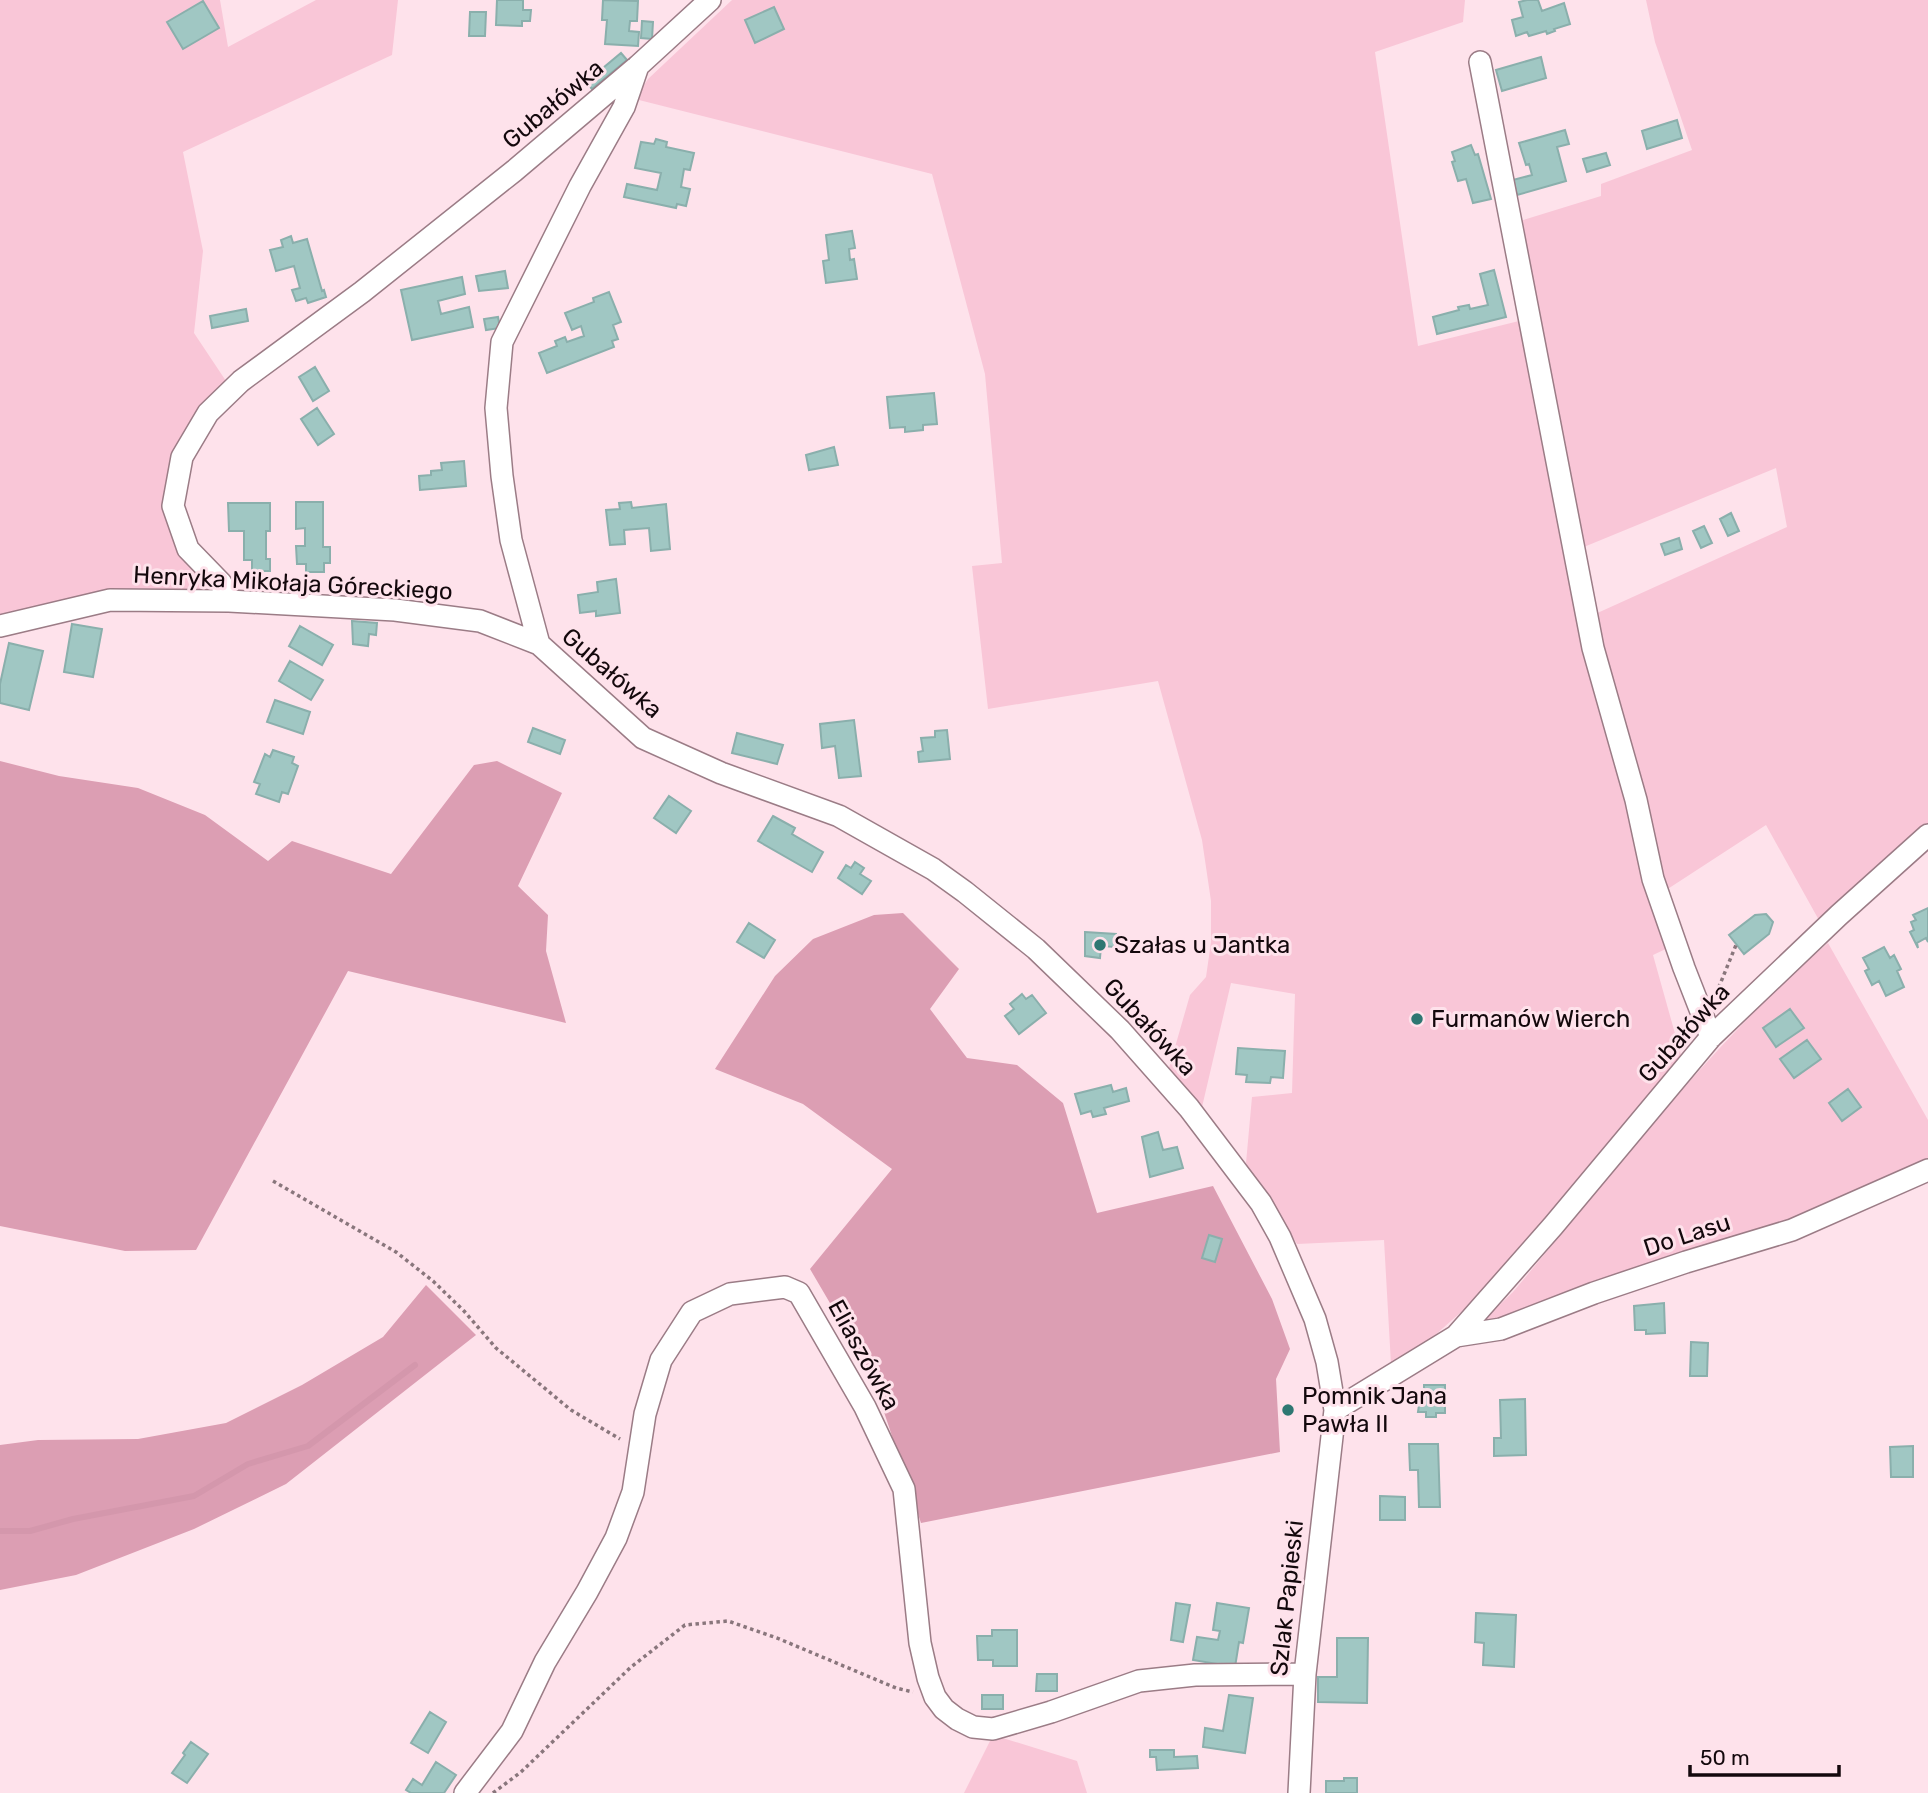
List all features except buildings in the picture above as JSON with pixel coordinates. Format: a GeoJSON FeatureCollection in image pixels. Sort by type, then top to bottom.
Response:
{"type":"FeatureCollection","features":[{"type":"Feature","properties":{"kind":"street","name":"Gubałówka"},"geometry":{"type":"LineString","coordinates":[[229,601],[221,583],[188,549],[173,506],[182,457],[208,413],[241,381],[362,292],[514,172],[638,66],[710,0]]}},
{"type":"Feature","properties":{"kind":"street"},"geometry":{"type":"LineString","coordinates":[[1480,62],[1593,648],[1636,800],[1653,879],[1711,1037]]}},
{"type":"Feature","properties":{"kind":"street","name":"Gubałówka"},"geometry":{"type":"LineString","coordinates":[[638,66],[624,107],[580,187],[502,342],[496,408],[502,476],[511,540],[539,645],[643,738],[721,773],[839,816],[933,869],[1036,949],[1121,1030],[1218,1145],[1261,1203],[1315,1319],[1327,1362],[1335,1410],[1456,1336],[1560,1218],[1711,1037],[1928,835]]}},
{"type":"Feature","properties":{"kind":"street","name":"Henryka Mikołaja Góreckiego"},"geometry":{"type":"LineString","coordinates":[[0,625],[110,600],[229,601],[395,610],[480,621],[539,645]]}},
{"type":"Feature","properties":{"kind":"street","name":"Do Lasu"},"geometry":{"type":"LineString","coordinates":[[1456,1336],[1501,1329],[1620,1284],[1792,1230],[1928,1170]]}},
{"type":"Feature","properties":{"kind":"street","name":"Eliaszówka"},"geometry":{"type":"LineString","coordinates":[[465,1793],[512,1731],[545,1661],[587,1592],[615,1538],[633,1492],[645,1414],[661,1360],[692,1312],[730,1294],[785,1287],[799,1293],[865,1407],[904,1489],[920,1643],[928,1678],[935,1697],[944,1709],[957,1719],[973,1727],[993,1729],[1139,1681],[1182,1676],[1305,1674]]}},
{"type":"Feature","properties":{"kind":"street","name":"Szlak Papieski"},"geometry":{"type":"LineString","coordinates":[[1299,1793],[1305,1674],[1335,1410]]}},
{"type":"Feature","properties":{"kind":"path"},"geometry":{"type":"LineString","coordinates":[[1702,1017],[1714,1001],[1736,945]]}},
{"type":"Feature","properties":{"kind":"path"},"geometry":{"type":"LineString","coordinates":[[273,1181],[396,1252],[433,1281],[496,1348],[571,1410],[618,1438],[640,1446]]}},
{"type":"Feature","properties":{"kind":"path"},"geometry":{"type":"LineString","coordinates":[[493,1793],[521,1772],[631,1667],[685,1625],[728,1621],[778,1638],[895,1688],[935,1697]]}},
{"type":"Feature","properties":{"kind":"shaded area"},"geometry":{"type":"Polygon","coordinates":[[[0,0],[220,0],[228,47],[316,0],[398,0],[392,55],[183,152],[203,251],[194,333],[228,384],[169,484],[208,582],[199,594],[0,616],[0,0]]]}},
{"type":"Feature","properties":{"kind":"shaded area"},"geometry":{"type":"Polygon","coordinates":[[[732,0],[1465,0],[1463,22],[1375,52],[1418,346],[1519,321],[1578,621],[1670,947],[1653,955],[1681,1055],[1557,1209],[1470,1304],[1424,1345],[1391,1364],[1384,1240],[1297,1244],[1246,1163],[1252,1097],[1292,1093],[1295,994],[1231,983],[1202,1107],[1169,1068],[1190,995],[1206,977],[1211,942],[1211,901],[1202,840],[1158,681],[988,709],[972,566],[1002,563],[985,374],[932,174],[635,99],[648,79],[732,0]]]}},
{"type":"Feature","properties":{"kind":"shaded area"},"geometry":{"type":"Polygon","coordinates":[[[1646,0],[1928,0],[1928,824],[1820,922],[1766,825],[1660,894],[1593,615],[1787,527],[1776,468],[1579,549],[1517,222],[1601,196],[1601,184],[1692,150],[1655,42],[1646,0]]]}},
{"type":"Feature","properties":{"kind":"shaded area"},"geometry":{"type":"Polygon","coordinates":[[[0,761],[59,776],[138,788],[205,815],[268,861],[292,841],[391,874],[474,765],[497,761],[562,793],[518,886],[548,915],[546,951],[566,1023],[348,971],[196,1250],[125,1251],[0,1226],[0,761]]]}},
{"type":"Feature","properties":{"kind":"shaded area"},"geometry":{"type":"Polygon","coordinates":[[[903,913],[959,969],[930,1009],[967,1058],[1017,1065],[1063,1103],[1097,1213],[1213,1186],[1272,1299],[1290,1349],[1276,1379],[1280,1452],[921,1523],[871,1373],[810,1269],[892,1169],[803,1104],[715,1069],[775,976],[813,939],[874,915],[903,913]]]}},
{"type":"Feature","properties":{"kind":"shaded area"},"geometry":{"type":"Polygon","coordinates":[[[1828,943],[1928,1120],[1928,1163],[1848,1202],[1487,1324],[1486,1318],[1513,1292],[1703,1067],[1784,982],[1828,943]]]}},
{"type":"Feature","properties":{"kind":"shaded area"},"geometry":{"type":"Polygon","coordinates":[[[426,1285],[476,1335],[286,1484],[194,1529],[76,1575],[0,1590],[0,1445],[38,1440],[138,1439],[226,1423],[302,1385],[383,1337],[426,1285]]]}},
{"type":"Feature","properties":{"kind":"shaded area"},"geometry":{"type":"Polygon","coordinates":[[[993,1735],[1077,1761],[1087,1793],[964,1793],[993,1735]]]}},
{"type":"Feature","properties":{"kind":"waterway"},"geometry":{"type":"LineString","coordinates":[[0,1531],[30,1531],[73,1519],[194,1496],[248,1464],[308,1446],[415,1365]]}},
{"type":"Feature","properties":{"kind":"place","name":"Szałas u Jantka"},"geometry":{"type":"Point","coordinates":[1100,945]}},
{"type":"Feature","properties":{"kind":"place","name":"Furmanów Wierch"},"geometry":{"type":"Point","coordinates":[1417,1019]}},
{"type":"Feature","properties":{"kind":"place","name":"Pomnik Jana Pawła II"},"geometry":{"type":"Point","coordinates":[1288,1410]}}]}
